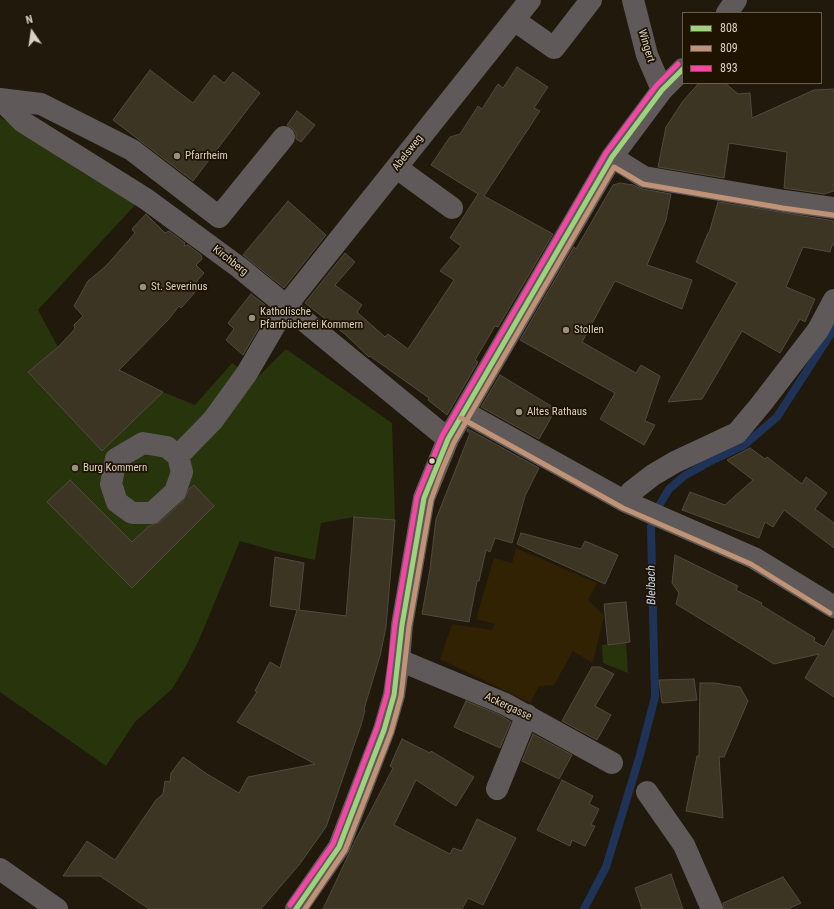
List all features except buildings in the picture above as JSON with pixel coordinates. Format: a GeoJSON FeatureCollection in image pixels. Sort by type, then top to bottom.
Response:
{"type":"FeatureCollection","features":[{"type":"Feature","properties":{"kind":"street","name":"Abelsweg"},"geometry":{"type":"LineString","coordinates":[[178,456],[213,420],[247,373],[286,306],[530,0]]}},
{"type":"Feature","properties":{"kind":"street"},"geometry":{"type":"LineString","coordinates":[[514,20],[554,48],[591,0]]}},
{"type":"Feature","properties":{"kind":"street","name":"Wingert"},"geometry":{"type":"LineString","coordinates":[[633,0],[647,55],[662,90]]}},
{"type":"Feature","properties":{"kind":"street"},"geometry":{"type":"LineString","coordinates":[[728,12],[736,0]]}},
{"type":"Feature","properties":{"kind":"street"},"geometry":{"type":"LineString","coordinates":[[296,909],[339,847],[384,730],[394,695],[404,611],[424,498],[448,439],[612,157],[662,90],[682,70]]}},
{"type":"Feature","properties":{"kind":"street"},"geometry":{"type":"LineString","coordinates":[[0,99],[41,104],[132,150],[219,217],[284,137]]}},
{"type":"Feature","properties":{"kind":"street","name":"Kirchberg"},"geometry":{"type":"LineString","coordinates":[[0,99],[23,122],[146,199],[240,268],[448,439]]}},
{"type":"Feature","properties":{"kind":"street"},"geometry":{"type":"LineString","coordinates":[[612,157],[644,178],[834,208]]}},
{"type":"Feature","properties":{"kind":"street"},"geometry":{"type":"LineString","coordinates":[[397,168],[452,208]]}},
{"type":"Feature","properties":{"kind":"street"},"geometry":{"type":"LineString","coordinates":[[626,502],[631,492],[653,475],[675,462],[737,433],[818,330],[834,300]]}},
{"type":"Feature","properties":{"kind":"street"},"geometry":{"type":"LineString","coordinates":[[464,412],[626,502],[754,558],[834,607]]}},
{"type":"Feature","properties":{"kind":"street","name":"Ackergasse"},"geometry":{"type":"LineString","coordinates":[[399,660],[505,704],[612,763]]}},
{"type":"Feature","properties":{"kind":"street"},"geometry":{"type":"LineString","coordinates":[[497,790],[527,715]]}},
{"type":"Feature","properties":{"kind":"street"},"geometry":{"type":"LineString","coordinates":[[647,792],[684,845],[712,909]]}},
{"type":"Feature","properties":{"kind":"street"},"geometry":{"type":"LineString","coordinates":[[0,869],[57,909]]}},
{"type":"Feature","properties":{"kind":"shaded area"},"geometry":{"type":"Polygon","coordinates":[[[516,548],[597,583],[588,600],[604,616],[593,663],[573,651],[554,685],[539,686],[530,703],[440,659],[452,624],[492,630],[495,624],[476,619],[494,558],[512,563],[516,548]]]}},
{"type":"Feature","properties":{"kind":"green space"},"geometry":{"type":"Polygon","coordinates":[[[0,117],[83,173],[136,204],[38,310],[58,347],[104,363],[163,392],[195,405],[232,363],[256,379],[286,349],[392,423],[395,520],[354,517],[321,523],[315,560],[240,541],[199,640],[186,666],[172,689],[135,722],[106,766],[0,692],[0,117]]]}},
{"type":"Feature","properties":{"kind":"green space"},"geometry":{"type":"Polygon","coordinates":[[[626,642],[628,673],[603,663],[602,645],[626,642]]]}},
{"type":"Feature","properties":{"kind":"waterway","name":"Bleibach"},"geometry":{"type":"LineString","coordinates":[[584,909],[606,867],[640,755],[655,697],[651,527],[660,504],[669,489],[684,476],[743,446],[777,417],[834,329]]}},
{"type":"Feature","properties":{"kind":"transit line","name":"893"},"geometry":{"type":"LineString","coordinates":[[290,905],[333,844],[377,728],[387,694],[395,624],[417,497],[442,436],[606,153],[656,86],[678,64]]}},
{"type":"Feature","properties":{"kind":"transit line","name":"808"},"geometry":{"type":"LineString","coordinates":[[296,909],[339,847],[384,730],[394,695],[402,625],[424,498],[448,439],[612,157],[662,90],[682,70]]}},
{"type":"Feature","properties":{"kind":"transit line","name":"809"},"geometry":{"type":"LineString","coordinates":[[305,909],[345,850],[391,732],[401,696],[409,626],[431,500],[442,470],[454,442],[614,167],[643,184],[833,215]]}},
{"type":"Feature","properties":{"kind":"transit line","name":"809"},"geometry":{"type":"LineString","coordinates":[[461,418],[623,508],[751,564],[830,613]]}},
{"type":"Feature","properties":{"kind":"place","name":"Pfarrheim"},"geometry":{"type":"Point","coordinates":[177,156]}},
{"type":"Feature","properties":{"kind":"place","name":"St. Severinus"},"geometry":{"type":"Point","coordinates":[143,287]}},
{"type":"Feature","properties":{"kind":"place","name":"Katholische Pfarrbücherei Kommern"},"geometry":{"type":"Point","coordinates":[252,318]}},
{"type":"Feature","properties":{"kind":"place","name":"Stollen"},"geometry":{"type":"Point","coordinates":[566,330]}},
{"type":"Feature","properties":{"kind":"place","name":"Altes Rathaus"},"geometry":{"type":"Point","coordinates":[519,412]}},
{"type":"Feature","properties":{"kind":"place","name":"Burg Kommern"},"geometry":{"type":"Point","coordinates":[75,468]}}]}
